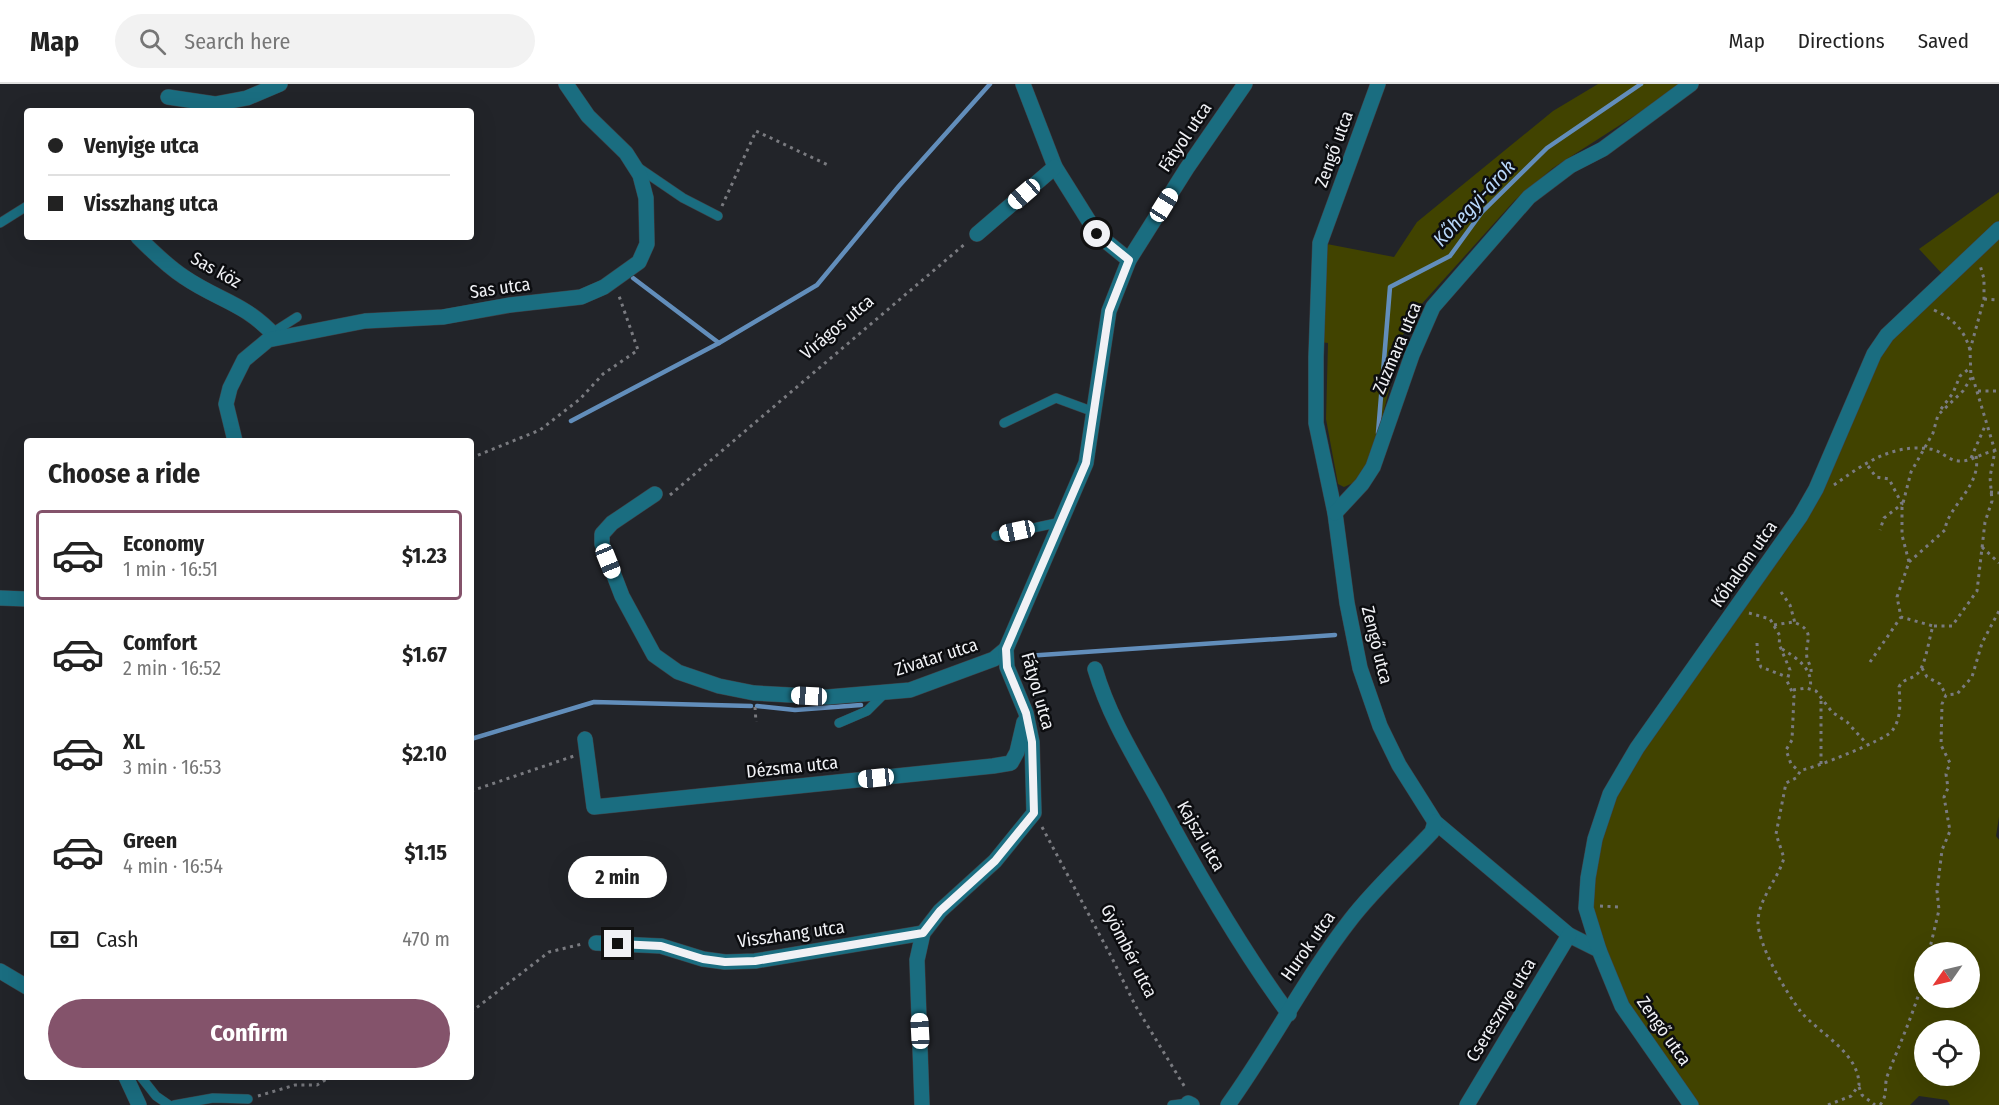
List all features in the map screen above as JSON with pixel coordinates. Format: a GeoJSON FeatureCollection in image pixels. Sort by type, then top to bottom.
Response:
{"type":"FeatureCollection","features":[{"type":"Feature","properties":{"kind":"street"},"geometry":{"type":"LineString","coordinates":[[168,97],[215,104],[247,98],[280,84]]}},
{"type":"Feature","properties":{"kind":"street","name":"Sas utca"},"geometry":{"type":"LineString","coordinates":[[234,438],[226,404],[232,380],[244,360],[274,335],[365,321],[443,317],[510,305],[581,297],[612,281],[639,262],[647,244],[646,198],[640,175],[634,165],[588,116],[566,84]]}},
{"type":"Feature","properties":{"kind":"street"},"geometry":{"type":"LineString","coordinates":[[1023,84],[1055,167],[1097,234],[1129,260]]}},
{"type":"Feature","properties":{"kind":"street","name":"Fátyol utca"},"geometry":{"type":"LineString","coordinates":[[1034,813],[1032,742],[1026,713],[1007,667],[1006,649],[1086,463],[1109,311],[1129,260],[1187,168],[1245,84]]}},
{"type":"Feature","properties":{"kind":"street","name":"Zengő utca"},"geometry":{"type":"LineString","coordinates":[[1378,84],[1320,243],[1316,357],[1316,423],[1335,513],[1347,603],[1360,669],[1380,726],[1399,765],[1436,822],[1569,935],[1599,950],[1622,1006],[1691,1105]]}},
{"type":"Feature","properties":{"kind":"street","name":"Zúzmara utca"},"geometry":{"type":"LineString","coordinates":[[1335,513],[1362,484],[1373,467],[1412,355],[1433,307],[1529,197],[1570,166],[1603,149],[1691,84]]}},
{"type":"Feature","properties":{"kind":"street"},"geometry":{"type":"LineString","coordinates":[[977,234],[1055,167]]}},
{"type":"Feature","properties":{"kind":"street","name":"Kőhalom utca"},"geometry":{"type":"LineString","coordinates":[[1599,950],[1586,908],[1588,878],[1595,839],[1610,794],[1637,748],[1778,551],[1816,489],[1874,354],[1887,335],[1999,229]]}},
{"type":"Feature","properties":{"kind":"street","name":"Sas köz"},"geometry":{"type":"LineString","coordinates":[[141,240],[184,278],[240,306],[274,335]]}},
{"type":"Feature","properties":{"kind":"street","name":"Zivatar utca"},"geometry":{"type":"LineString","coordinates":[[661,496],[612,523],[602,534],[602,544],[630,610],[654,655],[678,672],[719,687],[754,693],[828,697],[910,690],[994,659],[1006,649]]}},
{"type":"Feature","properties":{"kind":"street"},"geometry":{"type":"LineString","coordinates":[[0,598],[24,599]]}},
{"type":"Feature","properties":{"kind":"street","name":"Kajszi utca"},"geometry":{"type":"LineString","coordinates":[[1095,669],[1106,704],[1178,838],[1262,978],[1289,1014]]}},
{"type":"Feature","properties":{"kind":"street","name":"Dézsma utca"},"geometry":{"type":"LineString","coordinates":[[585,739],[594,807],[1011,763],[1020,741],[1026,713]]}},
{"type":"Feature","properties":{"kind":"street"},"geometry":{"type":"LineString","coordinates":[[922,1105],[917,960],[923,933],[940,911],[995,861],[1034,813]]}},
{"type":"Feature","properties":{"kind":"street","name":"Hurok utca"},"geometry":{"type":"LineString","coordinates":[[1228,1105],[1289,1014],[1298,993],[1352,917],[1432,832],[1436,822]]}},
{"type":"Feature","properties":{"kind":"street","name":"Visszhang utca"},"geometry":{"type":"LineString","coordinates":[[596,943],[661,946],[703,959],[725,962],[755,961],[923,933]]}},
{"type":"Feature","properties":{"kind":"street","name":"Cseresznye utca"},"geometry":{"type":"LineString","coordinates":[[1467,1105],[1569,935]]}},
{"type":"Feature","properties":{"kind":"street"},"geometry":{"type":"LineString","coordinates":[[0,971],[24,985]]}},
{"type":"Feature","properties":{"kind":"street"},"geometry":{"type":"LineString","coordinates":[[127,1080],[139,1105]]}},
{"type":"Feature","properties":{"kind":"lane"},"geometry":{"type":"LineString","coordinates":[[634,165],[683,198],[718,216]]}},
{"type":"Feature","properties":{"kind":"lane"},"geometry":{"type":"LineString","coordinates":[[0,223],[24,208]]}},
{"type":"Feature","properties":{"kind":"lane"},"geometry":{"type":"LineString","coordinates":[[274,335],[297,317]]}},
{"type":"Feature","properties":{"kind":"lane"},"geometry":{"type":"LineString","coordinates":[[1004,423],[1056,398],[1094,412]]}},
{"type":"Feature","properties":{"kind":"lane"},"geometry":{"type":"LineString","coordinates":[[996,536],[1061,522]]}},
{"type":"Feature","properties":{"kind":"lane"},"geometry":{"type":"LineString","coordinates":[[839,723],[867,711],[886,692]]}},
{"type":"Feature","properties":{"kind":"lane"},"geometry":{"type":"LineString","coordinates":[[143,1080],[156,1096],[172,1105],[213,1098],[248,1099]]}},
{"type":"Feature","properties":{"kind":"lane"},"geometry":{"type":"LineString","coordinates":[[1172,1105],[1190,1104]]}},
{"type":"Feature","properties":{"kind":"path"},"geometry":{"type":"LineString","coordinates":[[718,216],[756,131],[830,166]]}},
{"type":"Feature","properties":{"kind":"path","name":"Virágos utca"},"geometry":{"type":"LineString","coordinates":[[661,496],[977,234]]}},
{"type":"Feature","properties":{"kind":"path"},"geometry":{"type":"LineString","coordinates":[[1900,617],[1934,626],[1952,626],[1977,591],[1986,518],[1992,501],[1990,492],[1995,452],[1970,368],[1970,350],[1984,299],[1982,270],[1973,253]]}},
{"type":"Feature","properties":{"kind":"path"},"geometry":{"type":"LineString","coordinates":[[474,457],[540,430],[580,399],[603,374],[638,350],[612,281]]}},
{"type":"Feature","properties":{"kind":"path"},"geometry":{"type":"LineString","coordinates":[[1984,299],[1999,300]]}},
{"type":"Feature","properties":{"kind":"path"},"geometry":{"type":"LineString","coordinates":[[1924,301],[1960,327],[1970,350]]}},
{"type":"Feature","properties":{"kind":"path"},"geometry":{"type":"LineString","coordinates":[[1910,562],[1902,535],[1902,504],[1909,478],[1933,433],[1940,410],[1951,395],[1960,376],[1970,368]]}},
{"type":"Feature","properties":{"kind":"path"},"geometry":{"type":"LineString","coordinates":[[1940,410],[1963,391],[1972,374]]}},
{"type":"Feature","properties":{"kind":"path"},"geometry":{"type":"LineString","coordinates":[[1978,392],[1999,391]]}},
{"type":"Feature","properties":{"kind":"path"},"geometry":{"type":"LineString","coordinates":[[1971,459],[1985,431],[1986,421]]}},
{"type":"Feature","properties":{"kind":"path"},"geometry":{"type":"LineString","coordinates":[[1816,489],[1829,488],[1855,470],[1868,465],[1878,455],[1904,448],[1933,450],[1957,461],[1995,452]]}},
{"type":"Feature","properties":{"kind":"path"},"geometry":{"type":"LineString","coordinates":[[1870,662],[1900,617],[1898,597],[1910,562],[1945,530],[1946,522],[1968,491],[1978,466],[1976,456]]}},
{"type":"Feature","properties":{"kind":"path"},"geometry":{"type":"LineString","coordinates":[[1868,465],[1876,477],[1889,479],[1902,504]]}},
{"type":"Feature","properties":{"kind":"path"},"geometry":{"type":"LineString","coordinates":[[1990,492],[1999,493]]}},
{"type":"Feature","properties":{"kind":"path"},"geometry":{"type":"LineString","coordinates":[[1880,530],[1884,518],[1902,504]]}},
{"type":"Feature","properties":{"kind":"path"},"geometry":{"type":"LineString","coordinates":[[1982,547],[1999,563]]}},
{"type":"Feature","properties":{"kind":"path"},"geometry":{"type":"LineString","coordinates":[[1781,592],[1790,604],[1795,623]]}},
{"type":"Feature","properties":{"kind":"path"},"geometry":{"type":"LineString","coordinates":[[1739,606],[1755,616],[1767,617],[1774,626],[1780,636],[1781,648],[1790,670],[1787,678]]}},
{"type":"Feature","properties":{"kind":"path"},"geometry":{"type":"LineString","coordinates":[[1946,695],[1958,694],[1969,682],[1982,643],[1999,611]]}},
{"type":"Feature","properties":{"kind":"path"},"geometry":{"type":"LineString","coordinates":[[1774,626],[1786,622],[1795,623],[1804,628],[1809,637],[1807,657],[1812,668],[1810,688]]}},
{"type":"Feature","properties":{"kind":"path"},"geometry":{"type":"LineString","coordinates":[[1918,675],[1934,626]]}},
{"type":"Feature","properties":{"kind":"path"},"geometry":{"type":"LineString","coordinates":[[1757,643],[1758,661],[1761,667],[1787,678],[1793,690],[1792,740],[1786,749],[1791,764],[1799,771]]}},
{"type":"Feature","properties":{"kind":"path"},"geometry":{"type":"LineString","coordinates":[[1781,648],[1798,659],[1810,676]]}},
{"type":"Feature","properties":{"kind":"path"},"geometry":{"type":"LineString","coordinates":[[1922,668],[1926,676]]}},
{"type":"Feature","properties":{"kind":"path"},"geometry":{"type":"LineString","coordinates":[[1864,1098],[1857,1072],[1848,1056],[1802,1012],[1790,995],[1762,942],[1758,927],[1761,906],[1783,861],[1776,833],[1779,828],[1778,816],[1782,808],[1784,787],[1799,771],[1821,764],[1891,732],[1899,713],[1900,685],[1907,678],[1918,675],[1926,676],[1939,683],[1946,695]]}},
{"type":"Feature","properties":{"kind":"path"},"geometry":{"type":"LineString","coordinates":[[1793,690],[1810,688],[1867,744]]}},
{"type":"Feature","properties":{"kind":"path"},"geometry":{"type":"LineString","coordinates":[[1932,942],[1939,912],[1937,891],[1942,850],[1950,831],[1944,797],[1948,789],[1946,774],[1950,764],[1941,745],[1942,704],[1946,695]]}},
{"type":"Feature","properties":{"kind":"path"},"geometry":{"type":"LineString","coordinates":[[1821,697],[1821,764]]}},
{"type":"Feature","properties":{"kind":"path"},"geometry":{"type":"LineString","coordinates":[[474,790],[569,758],[588,756]]}},
{"type":"Feature","properties":{"kind":"path","name":"Gyömbér utca"},"geometry":{"type":"LineString","coordinates":[[1034,813],[1135,1005],[1185,1089],[1190,1104]]}},
{"type":"Feature","properties":{"kind":"path"},"geometry":{"type":"LineString","coordinates":[[474,1010],[549,952],[575,944],[596,943]]}},
{"type":"Feature","properties":{"kind":"path"},"geometry":{"type":"LineString","coordinates":[[1880,1105],[1886,1096],[1887,1077],[1909,1027],[1915,1008]]}},
{"type":"Feature","properties":{"kind":"path"},"geometry":{"type":"LineString","coordinates":[[248,1099],[295,1085],[317,1085],[325,1080]]}},
{"type":"Feature","properties":{"kind":"path"},"geometry":{"type":"LineString","coordinates":[[1851,1096],[1859,1085]]}},
{"type":"Feature","properties":{"kind":"path"},"geometry":{"type":"LineString","coordinates":[[1828,1105],[1851,1096],[1864,1098],[1875,1105]]}},
{"type":"Feature","properties":{"kind":"shaded area"},"geometry":{"type":"Polygon","coordinates":[[[1598,84],[1684,84],[1553,168],[1515,200],[1419,307],[1403,335],[1370,465],[1355,482],[1344,487],[1338,484],[1326,419],[1328,343],[1320,342],[1327,244],[1394,257],[1417,222],[1553,111],[1598,84]]]}},
{"type":"Feature","properties":{"kind":"shaded area"},"geometry":{"type":"Polygon","coordinates":[[[1999,192],[1999,817],[1996,836],[1999,840],[1999,1105],[1950,1105],[1947,1100],[1919,1096],[1910,1105],[1691,1105],[1660,1063],[1599,950],[1588,878],[1610,794],[1778,551],[1874,354],[1946,278],[1919,249],[1999,192]]]}},
{"type":"Feature","properties":{"kind":"waterway"},"geometry":{"type":"LineString","coordinates":[[571,421],[719,343],[817,285],[899,186],[990,84]]}},
{"type":"Feature","properties":{"kind":"waterway","name":"Kőhegyi-árok"},"geometry":{"type":"LineString","coordinates":[[1378,433],[1390,287],[1450,256],[1482,212],[1547,148],[1641,84]]}},
{"type":"Feature","properties":{"kind":"waterway"},"geometry":{"type":"LineString","coordinates":[[633,278],[719,343]]}},
{"type":"Feature","properties":{"kind":"waterway"},"geometry":{"type":"LineString","coordinates":[[1026,656],[1335,635]]}},
{"type":"Feature","properties":{"kind":"waterway"},"geometry":{"type":"LineString","coordinates":[[474,738],[594,702],[751,706]]}},
{"type":"Feature","properties":{"kind":"waterway"},"geometry":{"type":"LineString","coordinates":[[757,706],[795,710],[861,705]]}},
{"type":"Feature","properties":{"kind":"route"},"geometry":{"type":"LineString","coordinates":[[618,944],[661,946],[703,959],[725,962],[755,961],[923,933],[940,911],[995,861],[1034,813],[1032,742],[1026,713],[1007,667],[1006,649],[1086,463],[1109,311],[1129,260],[1097,234]]}}]}
